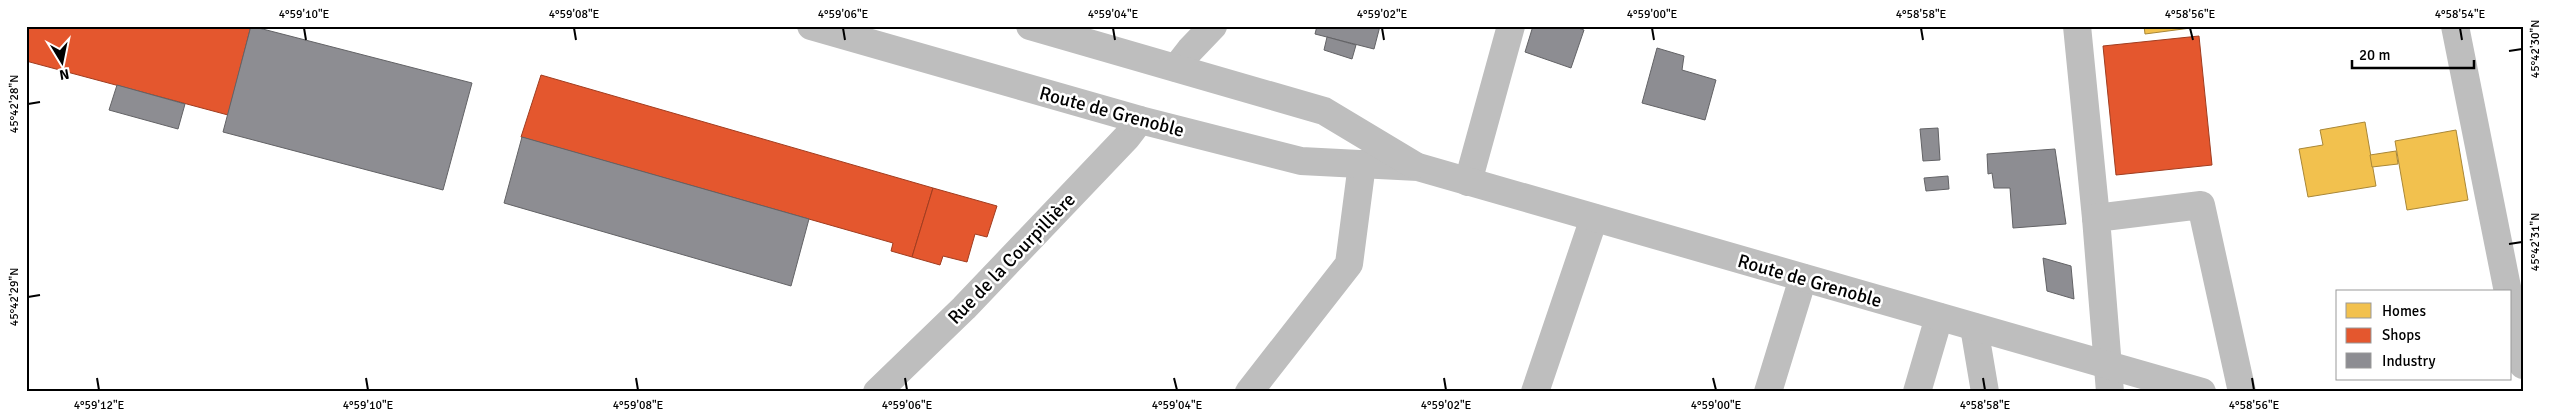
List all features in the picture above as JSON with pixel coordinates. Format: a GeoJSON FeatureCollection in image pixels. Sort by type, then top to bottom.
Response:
{"type":"FeatureCollection","features":[{"type":"Feature","properties":{"kind":"main road","name":"Route de Grenoble"},"geometry":{"type":"LineString","coordinates":[[811,26],[1140,120],[1301,161],[1418,168],[2202,392]]}},
{"type":"Feature","properties":{"kind":"main road","name":"Route de Grenoble"},"geometry":{"type":"LineString","coordinates":[[1030,26],[1324,111],[1418,168]]}},
{"type":"Feature","properties":{"kind":"main road"},"geometry":{"type":"LineString","coordinates":[[1176,68],[1213,26]]}},
{"type":"Feature","properties":{"kind":"main road"},"geometry":{"type":"LineString","coordinates":[[1468,182],[1511,26]]}},
{"type":"Feature","properties":{"kind":"main road"},"geometry":{"type":"LineString","coordinates":[[2077,26],[2096,218],[2106,364],[2110,392]]}},
{"type":"Feature","properties":{"kind":"main road"},"geometry":{"type":"LineString","coordinates":[[2455,26],[2508,290]]}},
{"type":"Feature","properties":{"kind":"main road","name":"Rue de la Courpillière"},"geometry":{"type":"LineString","coordinates":[[877,392],[964,308],[1127,137],[1140,120]]}},
{"type":"Feature","properties":{"kind":"main road"},"geometry":{"type":"LineString","coordinates":[[1249,392],[1349,264],[1362,164]]}},
{"type":"Feature","properties":{"kind":"main road"},"geometry":{"type":"LineString","coordinates":[[2096,218],[2201,204],[2242,392]]}},
{"type":"Feature","properties":{"kind":"main road"},"geometry":{"type":"LineString","coordinates":[[1535,392],[1594,218]]}},
{"type":"Feature","properties":{"kind":"main road"},"geometry":{"type":"LineString","coordinates":[[1768,392],[1803,278]]}},
{"type":"Feature","properties":{"kind":"main road"},"geometry":{"type":"LineString","coordinates":[[2512,312],[2523,365]]}},
{"type":"Feature","properties":{"kind":"main road"},"geometry":{"type":"LineString","coordinates":[[1917,392],[1939,317]]}},
{"type":"Feature","properties":{"kind":"main road"},"geometry":{"type":"LineString","coordinates":[[1974,327],[1985,392]]}},
{"type":"Feature","properties":{"kind":"building: Homes"},"geometry":{"type":"Polygon","coordinates":[[[2144,26],[2206,26],[2145,34],[2144,26]]]}},
{"type":"Feature","properties":{"kind":"building: Homes"},"geometry":{"type":"Polygon","coordinates":[[[2365,122],[2376,186],[2308,197],[2299,149],[2323,145],[2320,130],[2365,122]]]}},
{"type":"Feature","properties":{"kind":"building: Homes"},"geometry":{"type":"Polygon","coordinates":[[[2456,130],[2468,200],[2407,210],[2395,141],[2456,130]]]}},
{"type":"Feature","properties":{"kind":"building: Homes"},"geometry":{"type":"Polygon","coordinates":[[[2396,151],[2398,164],[2372,167],[2370,155],[2396,151]]]}},
{"type":"Feature","properties":{"kind":"building: Shops"},"geometry":{"type":"Polygon","coordinates":[[[26,26],[251,26],[228,115],[26,61],[26,26]]]}},
{"type":"Feature","properties":{"kind":"building: Shops"},"geometry":{"type":"Polygon","coordinates":[[[2199,36],[2212,165],[2116,175],[2103,46],[2199,36]]]}},
{"type":"Feature","properties":{"kind":"building: Shops"},"geometry":{"type":"Polygon","coordinates":[[[541,75],[933,188],[912,257],[891,251],[893,243],[521,137],[541,75]]]}},
{"type":"Feature","properties":{"kind":"building: Shops"},"geometry":{"type":"Polygon","coordinates":[[[933,188],[997,206],[987,237],[975,234],[967,262],[943,256],[940,265],[912,257],[933,188]]]}},
{"type":"Feature","properties":{"kind":"building: Industry"},"geometry":{"type":"Polygon","coordinates":[[[251,26],[472,83],[443,190],[223,132],[251,26]]]}},
{"type":"Feature","properties":{"kind":"building: Industry"},"geometry":{"type":"Polygon","coordinates":[[[1317,26],[1380,26],[1374,49],[1315,34],[1317,26]]]}},
{"type":"Feature","properties":{"kind":"building: Industry"},"geometry":{"type":"Polygon","coordinates":[[[1533,26],[1572,26],[1584,30],[1571,68],[1525,52],[1533,26]]]}},
{"type":"Feature","properties":{"kind":"building: Industry"},"geometry":{"type":"Polygon","coordinates":[[[1327,37],[1356,45],[1352,59],[1324,50],[1327,37]]]}},
{"type":"Feature","properties":{"kind":"building: Industry"},"geometry":{"type":"Polygon","coordinates":[[[1657,48],[1684,56],[1682,70],[1716,80],[1705,120],[1642,103],[1657,48]]]}},
{"type":"Feature","properties":{"kind":"building: Industry"},"geometry":{"type":"Polygon","coordinates":[[[117,85],[185,104],[178,129],[109,110],[117,85]]]}},
{"type":"Feature","properties":{"kind":"building: Industry"},"geometry":{"type":"Polygon","coordinates":[[[1938,128],[1940,160],[1923,161],[1920,129],[1938,128]]]}},
{"type":"Feature","properties":{"kind":"building: Industry"},"geometry":{"type":"Polygon","coordinates":[[[522,137],[809,219],[791,286],[504,203],[522,137]]]}},
{"type":"Feature","properties":{"kind":"building: Industry"},"geometry":{"type":"Polygon","coordinates":[[[2055,149],[2066,224],[2013,228],[2010,188],[1994,188],[1992,173],[1988,174],[1987,154],[2055,149]]]}},
{"type":"Feature","properties":{"kind":"building: Industry"},"geometry":{"type":"Polygon","coordinates":[[[1948,176],[1949,189],[1926,191],[1924,178],[1948,176]]]}},
{"type":"Feature","properties":{"kind":"building: Industry"},"geometry":{"type":"Polygon","coordinates":[[[2043,258],[2071,266],[2074,299],[2047,291],[2043,258]]]}}]}
